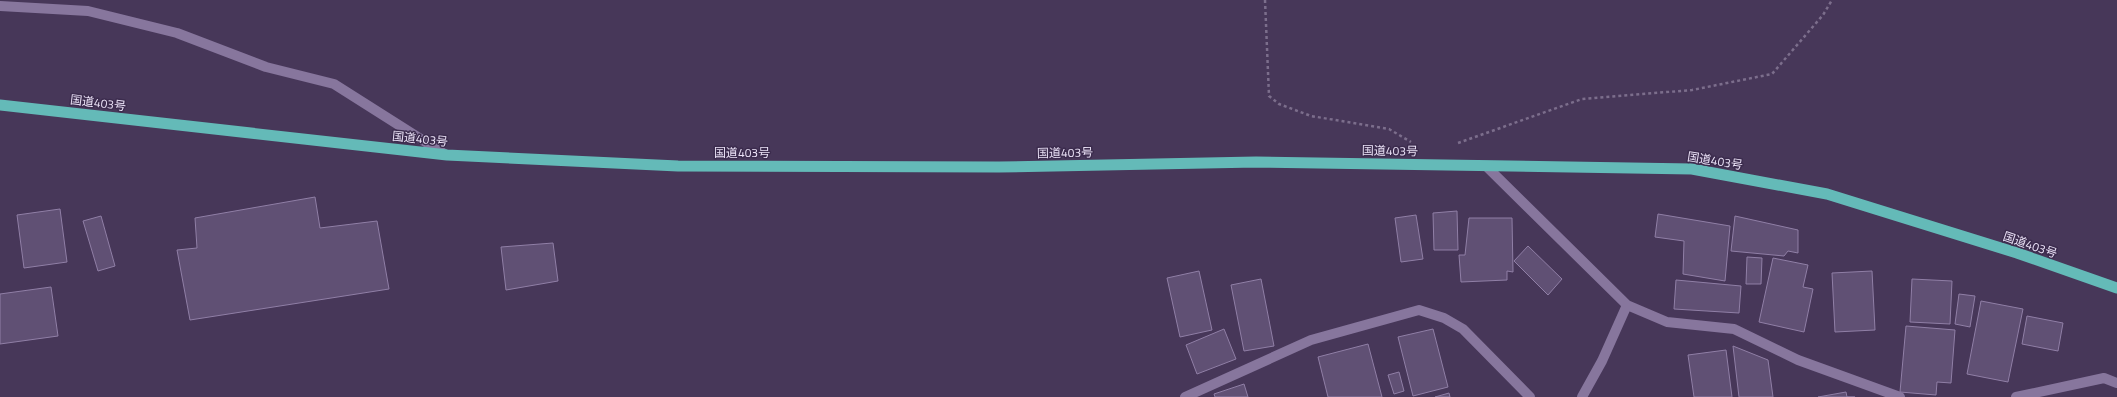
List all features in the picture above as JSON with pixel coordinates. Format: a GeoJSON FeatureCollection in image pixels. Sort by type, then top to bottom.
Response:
{"type":"FeatureCollection","features":[{"type":"Feature","properties":{"kind":"highway","name":"国道403号"},"geometry":{"type":"LineString","coordinates":[[0,105],[447,155],[678,166],[999,167],[1256,162],[1692,168],[1827,194],[2016,253],[2117,288]]}},
{"type":"Feature","properties":{"kind":"street"},"geometry":{"type":"LineString","coordinates":[[0,6],[88,11],[177,33],[266,67],[334,84],[447,155]]}},
{"type":"Feature","properties":{"kind":"street"},"geometry":{"type":"LineString","coordinates":[[1486,166],[1627,304],[1667,322],[1734,329],[1798,360],[1900,397]]}},
{"type":"Feature","properties":{"kind":"street"},"geometry":{"type":"LineString","coordinates":[[1582,397],[1602,361],[1627,304]]}},
{"type":"Feature","properties":{"kind":"street"},"geometry":{"type":"LineString","coordinates":[[1185,397],[1311,340],[1419,310],[1444,318],[1463,329],[1530,397]]}},
{"type":"Feature","properties":{"kind":"street"},"geometry":{"type":"LineString","coordinates":[[2016,397],[2104,378],[2117,383]]}},
{"type":"Feature","properties":{"kind":"path"},"geometry":{"type":"LineString","coordinates":[[1265,0],[1269,96],[1279,104],[1311,116],[1389,129],[1414,145]]}},
{"type":"Feature","properties":{"kind":"path"},"geometry":{"type":"LineString","coordinates":[[1445,165],[1455,144],[1582,99],[1692,90],[1772,74],[1823,15],[1832,0]]}},
{"type":"Feature","properties":{"kind":"building"},"geometry":{"type":"Polygon","coordinates":[[[315,197],[320,228],[377,221],[389,289],[190,320],[177,250],[197,248],[195,218],[315,197]]]}},
{"type":"Feature","properties":{"kind":"building"},"geometry":{"type":"Polygon","coordinates":[[[60,209],[67,262],[24,268],[17,215],[60,209]]]}},
{"type":"Feature","properties":{"kind":"building"},"geometry":{"type":"Polygon","coordinates":[[[1457,211],[1458,250],[1434,250],[1433,213],[1457,211]]]}},
{"type":"Feature","properties":{"kind":"building"},"geometry":{"type":"Polygon","coordinates":[[[1658,214],[1730,226],[1725,281],[1683,274],[1684,241],[1655,237],[1658,214]]]}},
{"type":"Feature","properties":{"kind":"building"},"geometry":{"type":"Polygon","coordinates":[[[1416,215],[1423,259],[1401,262],[1395,218],[1416,215]]]}},
{"type":"Feature","properties":{"kind":"building"},"geometry":{"type":"Polygon","coordinates":[[[101,216],[115,266],[98,271],[83,221],[101,216]]]}},
{"type":"Feature","properties":{"kind":"building"},"geometry":{"type":"Polygon","coordinates":[[[1735,216],[1798,230],[1798,253],[1788,251],[1784,256],[1731,251],[1735,216]]]}},
{"type":"Feature","properties":{"kind":"building"},"geometry":{"type":"Polygon","coordinates":[[[1469,218],[1512,218],[1513,272],[1507,271],[1507,280],[1461,282],[1459,255],[1465,255],[1469,218]]]}},
{"type":"Feature","properties":{"kind":"building"},"geometry":{"type":"Polygon","coordinates":[[[553,243],[558,281],[506,290],[501,247],[553,243]]]}},
{"type":"Feature","properties":{"kind":"building"},"geometry":{"type":"Polygon","coordinates":[[[1528,246],[1562,279],[1548,295],[1514,261],[1528,246]]]}},
{"type":"Feature","properties":{"kind":"building"},"geometry":{"type":"Polygon","coordinates":[[[1747,257],[1762,258],[1761,284],[1746,284],[1747,257]]]}},
{"type":"Feature","properties":{"kind":"building"},"geometry":{"type":"Polygon","coordinates":[[[1773,258],[1808,265],[1803,287],[1813,289],[1804,332],[1759,322],[1773,258]]]}},
{"type":"Feature","properties":{"kind":"building"},"geometry":{"type":"Polygon","coordinates":[[[1199,271],[1212,330],[1180,337],[1167,278],[1199,271]]]}},
{"type":"Feature","properties":{"kind":"building"},"geometry":{"type":"Polygon","coordinates":[[[1872,271],[1875,330],[1835,332],[1832,273],[1872,271]]]}},
{"type":"Feature","properties":{"kind":"building"},"geometry":{"type":"Polygon","coordinates":[[[1261,279],[1274,346],[1244,351],[1231,285],[1261,279]]]}},
{"type":"Feature","properties":{"kind":"building"},"geometry":{"type":"Polygon","coordinates":[[[1912,279],[1952,281],[1950,324],[1910,322],[1912,279]]]}},
{"type":"Feature","properties":{"kind":"building"},"geometry":{"type":"Polygon","coordinates":[[[1676,280],[1741,286],[1739,313],[1674,309],[1676,280]]]}},
{"type":"Feature","properties":{"kind":"building"},"geometry":{"type":"Polygon","coordinates":[[[51,287],[58,336],[0,344],[0,294],[51,287]]]}},
{"type":"Feature","properties":{"kind":"building"},"geometry":{"type":"Polygon","coordinates":[[[1959,294],[1975,296],[1970,327],[1955,324],[1959,294]]]}},
{"type":"Feature","properties":{"kind":"building"},"geometry":{"type":"Polygon","coordinates":[[[1981,301],[2023,309],[2008,382],[1967,374],[1981,301]]]}},
{"type":"Feature","properties":{"kind":"building"},"geometry":{"type":"Polygon","coordinates":[[[2027,316],[2063,323],[2058,351],[2022,344],[2027,316]]]}},
{"type":"Feature","properties":{"kind":"building"},"geometry":{"type":"Polygon","coordinates":[[[1906,326],[1955,330],[1951,383],[1937,382],[1936,395],[1900,392],[1906,326]]]}},
{"type":"Feature","properties":{"kind":"building"},"geometry":{"type":"Polygon","coordinates":[[[1224,329],[1236,359],[1197,374],[1186,345],[1224,329]]]}},
{"type":"Feature","properties":{"kind":"building"},"geometry":{"type":"Polygon","coordinates":[[[1433,329],[1448,387],[1413,396],[1398,337],[1433,329]]]}},
{"type":"Feature","properties":{"kind":"building"},"geometry":{"type":"Polygon","coordinates":[[[1368,344],[1382,397],[1328,397],[1318,357],[1368,344]]]}},
{"type":"Feature","properties":{"kind":"building"},"geometry":{"type":"Polygon","coordinates":[[[1733,346],[1768,360],[1773,397],[1739,397],[1733,346]]]}},
{"type":"Feature","properties":{"kind":"building"},"geometry":{"type":"Polygon","coordinates":[[[1726,350],[1732,397],[1694,397],[1688,355],[1726,350]]]}},
{"type":"Feature","properties":{"kind":"building"},"geometry":{"type":"Polygon","coordinates":[[[1399,372],[1404,391],[1394,394],[1388,375],[1399,372]]]}},
{"type":"Feature","properties":{"kind":"building"},"geometry":{"type":"Polygon","coordinates":[[[1244,384],[1248,397],[1215,397],[1214,394],[1244,384]]]}},
{"type":"Feature","properties":{"kind":"building"},"geometry":{"type":"Polygon","coordinates":[[[1846,392],[1847,397],[1818,397],[1846,392]]]}},
{"type":"Feature","properties":{"kind":"building"},"geometry":{"type":"Polygon","coordinates":[[[1449,393],[1450,397],[1435,397],[1449,393]]]}}]}
